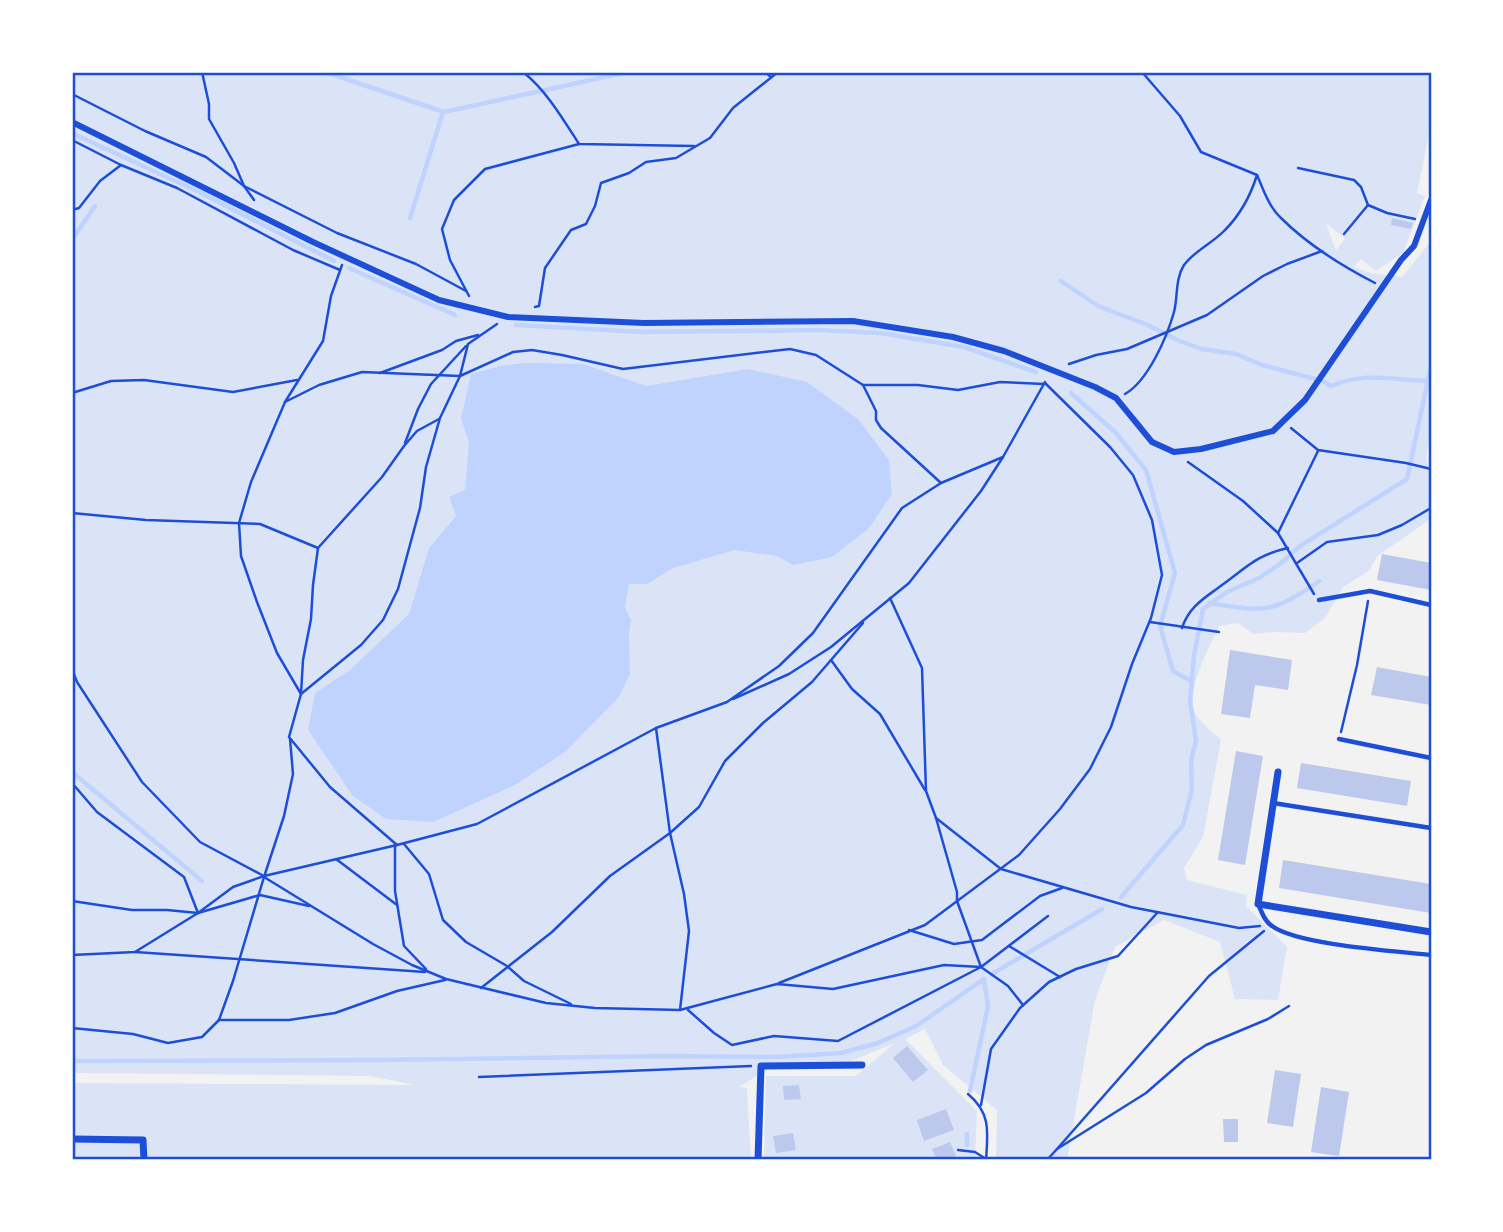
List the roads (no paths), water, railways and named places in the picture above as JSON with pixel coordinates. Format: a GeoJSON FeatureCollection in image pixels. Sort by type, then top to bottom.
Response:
{"type":"FeatureCollection","features":[{"type":"Feature","properties":{"kind":"street"},"geometry":{"type":"LineString","coordinates":[[72,122],[439,300],[508,317],[644,323],[853,321],[953,337],[1004,351],[1116,398],[1152,442],[1174,452],[1239,441],[1273,431],[1305,400],[1401,260],[1414,246],[1431,200]]}},
{"type":"Feature","properties":{"kind":"street"},"geometry":{"type":"LineString","coordinates":[[1278,772],[1258,904],[1431,932]]}},
{"type":"Feature","properties":{"kind":"street"},"geometry":{"type":"LineString","coordinates":[[758,1160],[761,1066],[862,1065]]}},
{"type":"Feature","properties":{"kind":"street"},"geometry":{"type":"LineString","coordinates":[[72,1139],[142,1140],[144,1160]]}},
{"type":"Feature","properties":{"kind":"lane"},"geometry":{"type":"LineString","coordinates":[[1319,600],[1370,591],[1431,605]]}},
{"type":"Feature","properties":{"kind":"lane"},"geometry":{"type":"LineString","coordinates":[[1339,738],[1431,758]]}},
{"type":"Feature","properties":{"kind":"lane"},"geometry":{"type":"LineString","coordinates":[[1273,803],[1431,828]]}},
{"type":"Feature","properties":{"kind":"lane"},"geometry":{"type":"LineString","coordinates":[[1258,904],[1265,920],[1285,934],[1431,955]]}},
{"type":"Feature","properties":{"kind":"water"},"geometry":{"type":"Polygon","coordinates":[[[525,363],[583,364],[646,386],[748,369],[807,382],[858,419],[889,460],[892,494],[869,528],[832,557],[793,565],[777,556],[735,550],[673,568],[647,584],[629,584],[625,607],[631,620],[630,674],[618,698],[565,752],[515,785],[433,822],[386,819],[353,796],[308,730],[315,693],[350,670],[409,614],[429,548],[456,516],[449,497],[465,490],[469,442],[461,419],[471,374],[525,363]]]}},
{"type":"Feature","properties":{"kind":"waterway"},"geometry":{"type":"LineString","coordinates":[[325,72],[444,112],[628,72]]}},
{"type":"Feature","properties":{"kind":"waterway"},"geometry":{"type":"LineString","coordinates":[[410,218],[443,112]]}},
{"type":"Feature","properties":{"kind":"waterway"},"geometry":{"type":"LineString","coordinates":[[72,133],[201,193],[334,261]]}},
{"type":"Feature","properties":{"kind":"waterway"},"geometry":{"type":"LineString","coordinates":[[72,240],[95,206]]}},
{"type":"Feature","properties":{"kind":"waterway"},"geometry":{"type":"LineString","coordinates":[[349,268],[455,315]]}},
{"type":"Feature","properties":{"kind":"waterway"},"geometry":{"type":"LineString","coordinates":[[1061,281],[1098,306],[1148,325],[1177,340],[1202,349],[1236,354],[1262,365],[1323,381],[1331,386],[1344,381],[1368,378],[1428,381]]}},
{"type":"Feature","properties":{"kind":"waterway"},"geometry":{"type":"LineString","coordinates":[[516,325],[643,332],[817,330],[881,333],[964,347],[1036,372]]}},
{"type":"Feature","properties":{"kind":"waterway"},"geometry":{"type":"LineString","coordinates":[[1121,897],[1183,825],[1192,789],[1191,761],[1196,740],[1190,702],[1194,655],[1203,609],[1227,592],[1259,578],[1300,546],[1407,479],[1431,366]]}},
{"type":"Feature","properties":{"kind":"waterway"},"geometry":{"type":"LineString","coordinates":[[1071,393],[1115,432],[1146,470],[1175,573],[1160,626],[1173,671],[1191,681]]}},
{"type":"Feature","properties":{"kind":"waterway"},"geometry":{"type":"LineString","coordinates":[[1209,603],[1267,608],[1290,600],[1319,581]]}},
{"type":"Feature","properties":{"kind":"waterway"},"geometry":{"type":"LineString","coordinates":[[72,772],[202,881]]}},
{"type":"Feature","properties":{"kind":"waterway"},"geometry":{"type":"LineString","coordinates":[[992,974],[1102,909]]}},
{"type":"Feature","properties":{"kind":"waterway"},"geometry":{"type":"LineString","coordinates":[[72,1061],[777,1057],[841,1053],[878,1043],[916,1026],[984,979]]}},
{"type":"Feature","properties":{"kind":"waterway"},"geometry":{"type":"LineString","coordinates":[[970,1091],[988,1006],[984,979]]}},
{"type":"Feature","properties":{"kind":"waterway"},"geometry":{"type":"LineString","coordinates":[[967,1134],[967,1145]]}}]}
